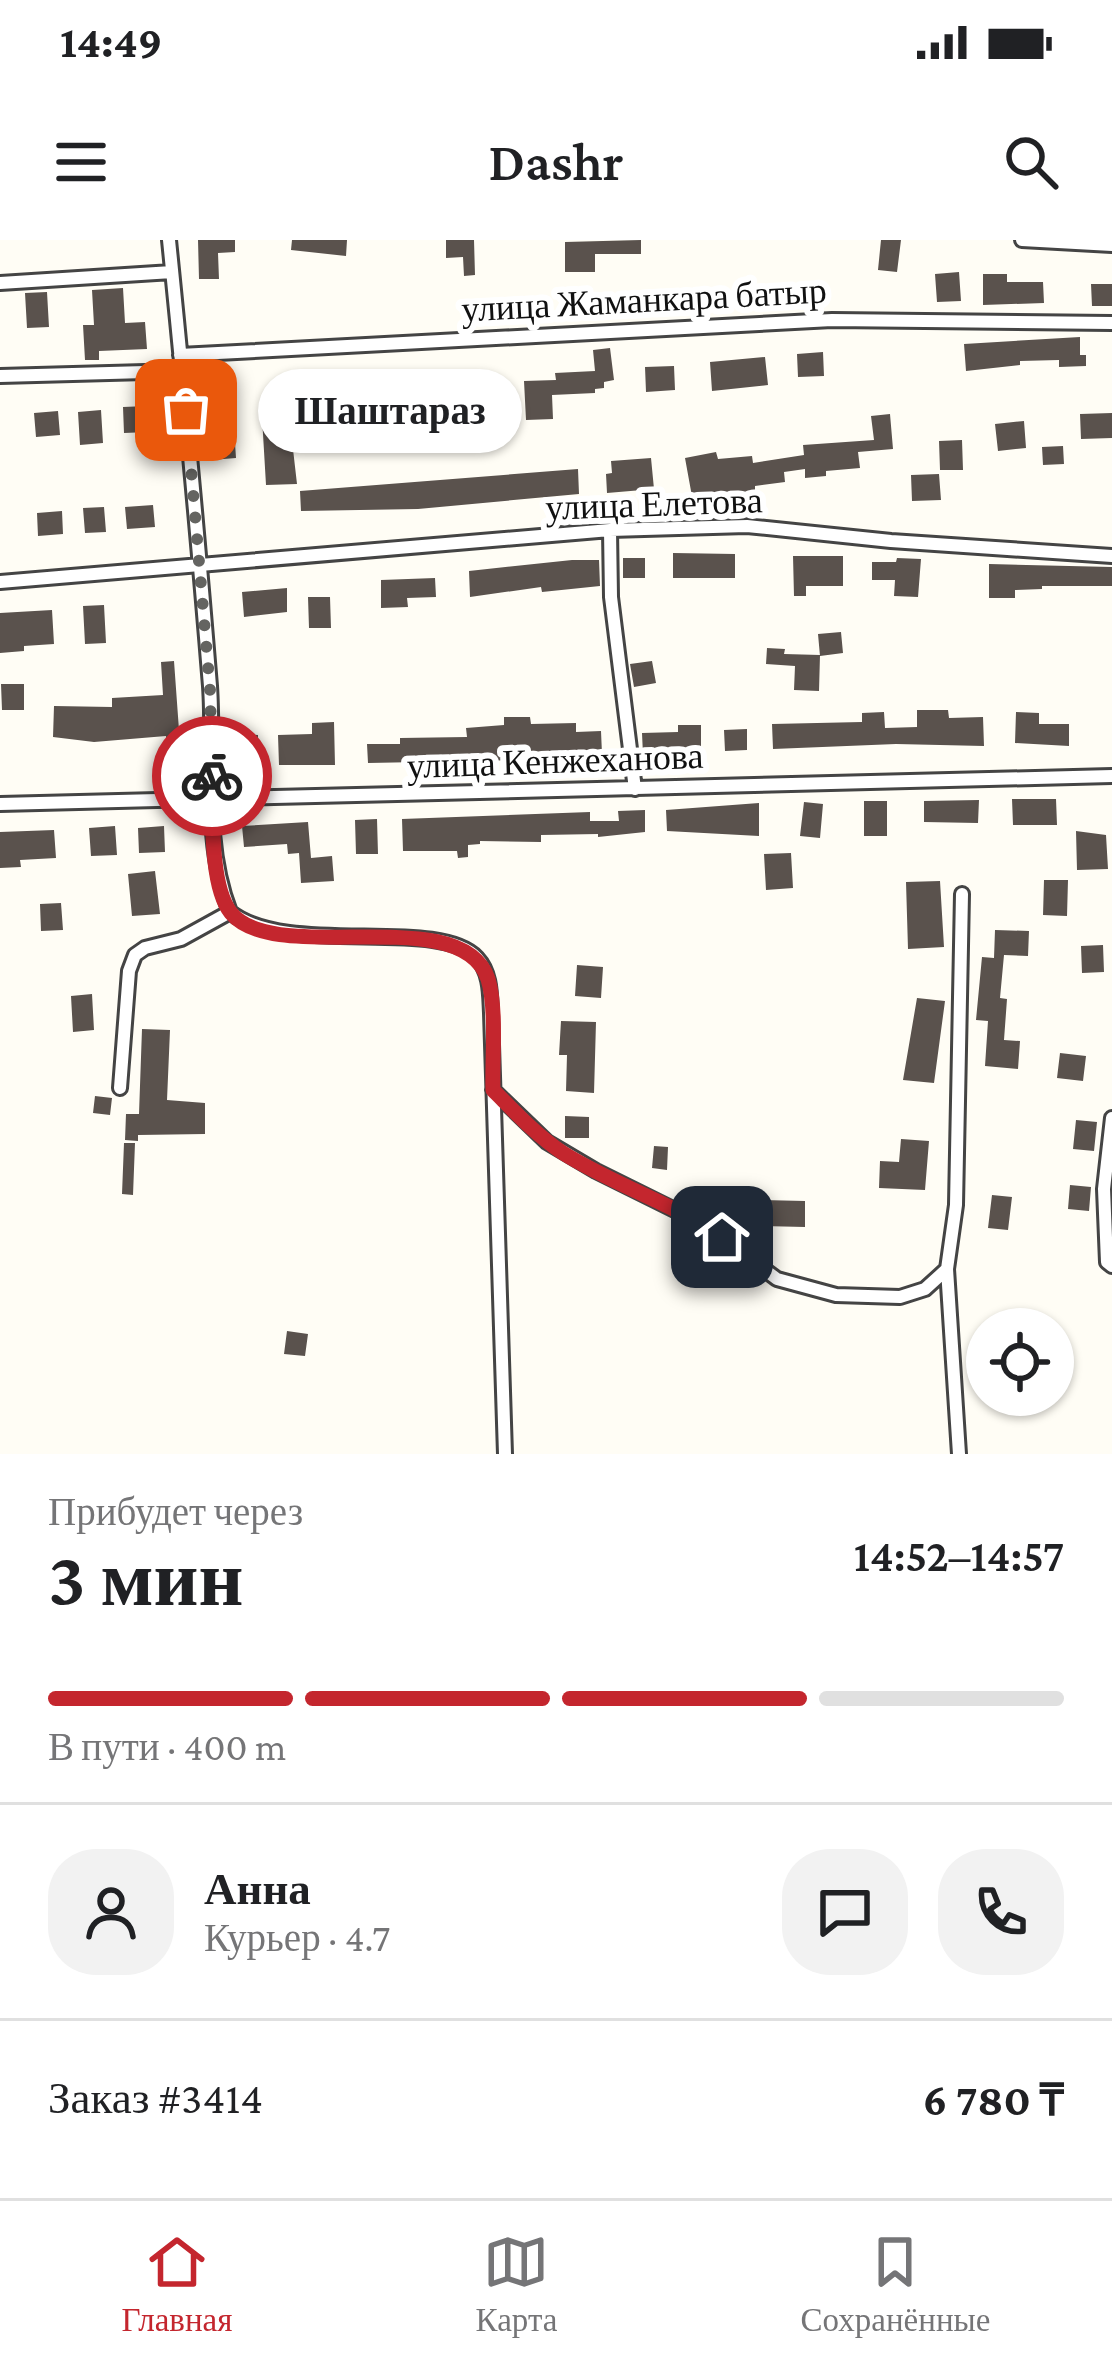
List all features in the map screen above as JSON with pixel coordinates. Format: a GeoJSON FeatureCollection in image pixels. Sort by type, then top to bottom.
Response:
{"type":"FeatureCollection","features":[{"type":"Feature","properties":{"kind":"street"},"geometry":{"type":"LineString","coordinates":[[169,240],[210,690],[220,886],[230,912],[246,925],[272,932],[419,940],[456,946],[477,958],[489,982],[505,1454]]}},
{"type":"Feature","properties":{"kind":"street"},"geometry":{"type":"LineString","coordinates":[[1022,240],[1112,245]]}},
{"type":"Feature","properties":{"kind":"street"},"geometry":{"type":"LineString","coordinates":[[0,283],[172,272]]}},
{"type":"Feature","properties":{"kind":"street","name":"улица Жаманкара батыр"},"geometry":{"type":"LineString","coordinates":[[180,355],[832,320],[1112,323]]}},
{"type":"Feature","properties":{"kind":"street"},"geometry":{"type":"LineString","coordinates":[[0,376],[182,371]]}},
{"type":"Feature","properties":{"kind":"street","name":"улица Елетова"},"geometry":{"type":"LineString","coordinates":[[0,582],[610,530],[747,526],[1112,556]]}},
{"type":"Feature","properties":{"kind":"street"},"geometry":{"type":"LineString","coordinates":[[610,530],[611,597],[634,789]]}},
{"type":"Feature","properties":{"kind":"street","name":"улица Кенжеханова"},"geometry":{"type":"LineString","coordinates":[[0,804],[1112,776]]}},
{"type":"Feature","properties":{"kind":"street"},"geometry":{"type":"LineString","coordinates":[[959,1454],[947,1269],[956,1204],[962,894]]}},
{"type":"Feature","properties":{"kind":"street"},"geometry":{"type":"LineString","coordinates":[[120,1088],[129,971],[135,955],[199,931],[230,912]]}},
{"type":"Feature","properties":{"kind":"street"},"geometry":{"type":"LineString","coordinates":[[493,1090],[547,1142],[704,1224],[777,1280],[836,1295],[900,1297],[926,1289],[947,1269]]}},
{"type":"Feature","properties":{"kind":"street"},"geometry":{"type":"LineString","coordinates":[[1112,1118],[1104,1189],[1107,1262],[1112,1266]]}},
{"type":"Feature","properties":{"kind":"building"},"geometry":{"type":"Polygon","coordinates":[[[198,240],[235,240],[235,252],[218,253],[219,279],[199,279],[198,240]]]}},
{"type":"Feature","properties":{"kind":"building"},"geometry":{"type":"Polygon","coordinates":[[[292,240],[347,240],[346,256],[291,250],[292,240]]]}},
{"type":"Feature","properties":{"kind":"building"},"geometry":{"type":"Polygon","coordinates":[[[446,240],[474,240],[475,275],[464,276],[463,257],[446,258],[446,240]]]}},
{"type":"Feature","properties":{"kind":"building"},"geometry":{"type":"Polygon","coordinates":[[[641,240],[641,254],[595,254],[595,272],[565,272],[565,242],[641,240]]]}},
{"type":"Feature","properties":{"kind":"building"},"geometry":{"type":"Polygon","coordinates":[[[881,240],[901,240],[897,272],[878,270],[881,240]]]}},
{"type":"Feature","properties":{"kind":"building"},"geometry":{"type":"Polygon","coordinates":[[[959,272],[961,301],[937,302],[935,274],[959,272]]]}},
{"type":"Feature","properties":{"kind":"building"},"geometry":{"type":"Polygon","coordinates":[[[983,274],[1007,274],[1007,282],[1043,282],[1044,303],[983,305],[983,274]]]}},
{"type":"Feature","properties":{"kind":"building"},"geometry":{"type":"Polygon","coordinates":[[[1091,284],[1112,284],[1112,306],[1092,306],[1091,284]]]}},
{"type":"Feature","properties":{"kind":"building"},"geometry":{"type":"Polygon","coordinates":[[[123,288],[125,323],[145,322],[147,349],[99,351],[99,360],[85,360],[83,325],[94,325],[92,290],[123,288]]]}},
{"type":"Feature","properties":{"kind":"building"},"geometry":{"type":"Polygon","coordinates":[[[47,292],[49,327],[27,328],[25,293],[47,292]]]}},
{"type":"Feature","properties":{"kind":"building"},"geometry":{"type":"Polygon","coordinates":[[[1080,337],[1080,355],[1086,355],[1086,366],[1059,367],[1059,360],[1020,361],[1020,365],[966,371],[964,344],[1080,337]]]}},
{"type":"Feature","properties":{"kind":"building"},"geometry":{"type":"Polygon","coordinates":[[[610,348],[614,380],[604,382],[604,388],[595,393],[552,395],[553,419],[526,420],[524,381],[595,371],[593,350],[610,348]]]}},
{"type":"Feature","properties":{"kind":"building"},"geometry":{"type":"Polygon","coordinates":[[[823,352],[824,376],[798,377],[797,354],[823,352]]]}},
{"type":"Feature","properties":{"kind":"building"},"geometry":{"type":"Polygon","coordinates":[[[765,357],[768,385],[712,391],[710,362],[765,357]]]}},
{"type":"Feature","properties":{"kind":"building"},"geometry":{"type":"Polygon","coordinates":[[[674,366],[675,390],[646,392],[645,367],[674,366]]]}},
{"type":"Feature","properties":{"kind":"building"},"geometry":{"type":"Polygon","coordinates":[[[218,377],[221,407],[202,409],[199,379],[218,377]]]}},
{"type":"Feature","properties":{"kind":"building"},"geometry":{"type":"Polygon","coordinates":[[[494,389],[495,416],[472,417],[471,390],[494,389]]]}},
{"type":"Feature","properties":{"kind":"building"},"geometry":{"type":"Polygon","coordinates":[[[338,393],[339,398],[368,397],[369,424],[317,421],[316,394],[338,393]]]}},
{"type":"Feature","properties":{"kind":"building"},"geometry":{"type":"Polygon","coordinates":[[[438,393],[440,424],[409,426],[408,394],[438,393]]]}},
{"type":"Feature","properties":{"kind":"building"},"geometry":{"type":"Polygon","coordinates":[[[287,397],[297,484],[266,485],[261,400],[287,397]]]}},
{"type":"Feature","properties":{"kind":"building"},"geometry":{"type":"Polygon","coordinates":[[[147,406],[148,432],[124,433],[123,407],[147,406]]]}},
{"type":"Feature","properties":{"kind":"building"},"geometry":{"type":"Polygon","coordinates":[[[101,410],[103,443],[80,445],[78,412],[101,410]]]}},
{"type":"Feature","properties":{"kind":"building"},"geometry":{"type":"Polygon","coordinates":[[[58,411],[60,435],[36,437],[34,413],[58,411]]]}},
{"type":"Feature","properties":{"kind":"building"},"geometry":{"type":"Polygon","coordinates":[[[1112,413],[1112,438],[1081,439],[1080,414],[1112,413]]]}},
{"type":"Feature","properties":{"kind":"building"},"geometry":{"type":"Polygon","coordinates":[[[890,414],[893,449],[858,452],[860,468],[805,478],[805,469],[784,472],[785,482],[755,486],[755,494],[693,502],[685,458],[716,452],[718,459],[752,456],[753,463],[804,455],[803,445],[874,440],[871,416],[890,414]]]}},
{"type":"Feature","properties":{"kind":"building"},"geometry":{"type":"Polygon","coordinates":[[[1024,421],[1026,448],[998,451],[995,424],[1024,421]]]}},
{"type":"Feature","properties":{"kind":"building"},"geometry":{"type":"Polygon","coordinates":[[[234,428],[236,458],[211,460],[209,430],[234,428]]]}},
{"type":"Feature","properties":{"kind":"building"},"geometry":{"type":"Polygon","coordinates":[[[962,440],[963,470],[940,470],[939,441],[962,440]]]}},
{"type":"Feature","properties":{"kind":"building"},"geometry":{"type":"Polygon","coordinates":[[[1063,446],[1064,464],[1043,465],[1042,447],[1063,446]]]}},
{"type":"Feature","properties":{"kind":"building"},"geometry":{"type":"Polygon","coordinates":[[[651,458],[654,489],[607,493],[611,461],[651,458]]]}},
{"type":"Feature","properties":{"kind":"building"},"geometry":{"type":"Polygon","coordinates":[[[578,469],[579,494],[418,509],[301,511],[300,491],[578,469]]]}},
{"type":"Feature","properties":{"kind":"building"},"geometry":{"type":"Polygon","coordinates":[[[939,474],[941,500],[912,501],[911,475],[939,474]]]}},
{"type":"Feature","properties":{"kind":"building"},"geometry":{"type":"Polygon","coordinates":[[[153,505],[155,527],[127,529],[125,507],[153,505]]]}},
{"type":"Feature","properties":{"kind":"building"},"geometry":{"type":"Polygon","coordinates":[[[104,507],[106,532],[85,533],[83,508],[104,507]]]}},
{"type":"Feature","properties":{"kind":"building"},"geometry":{"type":"Polygon","coordinates":[[[62,511],[63,534],[38,536],[37,513],[62,511]]]}},
{"type":"Feature","properties":{"kind":"building"},"geometry":{"type":"Polygon","coordinates":[[[673,553],[735,554],[735,578],[673,578],[673,553]]]}},
{"type":"Feature","properties":{"kind":"building"},"geometry":{"type":"Polygon","coordinates":[[[793,556],[843,556],[843,586],[806,586],[806,596],[794,596],[793,556]]]}},
{"type":"Feature","properties":{"kind":"building"},"geometry":{"type":"Polygon","coordinates":[[[623,558],[645,558],[645,578],[623,578],[623,558]]]}},
{"type":"Feature","properties":{"kind":"building"},"geometry":{"type":"Polygon","coordinates":[[[897,558],[921,559],[918,597],[894,596],[895,580],[872,580],[872,562],[896,562],[897,558]]]}},
{"type":"Feature","properties":{"kind":"building"},"geometry":{"type":"Polygon","coordinates":[[[599,560],[600,586],[542,592],[541,587],[470,597],[469,571],[599,560]]]}},
{"type":"Feature","properties":{"kind":"building"},"geometry":{"type":"Polygon","coordinates":[[[989,564],[1112,567],[1112,586],[1042,586],[1015,590],[1015,598],[989,598],[989,564]]]}},
{"type":"Feature","properties":{"kind":"building"},"geometry":{"type":"Polygon","coordinates":[[[435,578],[436,597],[407,598],[408,607],[381,608],[381,580],[435,578]]]}},
{"type":"Feature","properties":{"kind":"building"},"geometry":{"type":"Polygon","coordinates":[[[287,588],[287,612],[244,617],[242,592],[287,588]]]}},
{"type":"Feature","properties":{"kind":"building"},"geometry":{"type":"Polygon","coordinates":[[[308,597],[330,597],[331,628],[309,628],[308,597]]]}},
{"type":"Feature","properties":{"kind":"building"},"geometry":{"type":"Polygon","coordinates":[[[104,605],[106,643],[85,644],[83,606],[104,605]]]}},
{"type":"Feature","properties":{"kind":"building"},"geometry":{"type":"Polygon","coordinates":[[[52,610],[54,644],[0,653],[0,613],[52,610]]]}},
{"type":"Feature","properties":{"kind":"building"},"geometry":{"type":"Polygon","coordinates":[[[841,632],[843,653],[820,656],[818,634],[841,632]]]}},
{"type":"Feature","properties":{"kind":"building"},"geometry":{"type":"Polygon","coordinates":[[[767,648],[785,649],[784,654],[820,655],[819,691],[794,690],[795,666],[766,664],[767,648]]]}},
{"type":"Feature","properties":{"kind":"building"},"geometry":{"type":"Polygon","coordinates":[[[174,661],[180,744],[167,745],[166,736],[94,742],[53,737],[54,706],[112,707],[112,698],[163,695],[161,662],[174,661]]]}},
{"type":"Feature","properties":{"kind":"building"},"geometry":{"type":"Polygon","coordinates":[[[652,661],[656,683],[634,687],[630,664],[652,661]]]}},
{"type":"Feature","properties":{"kind":"building"},"geometry":{"type":"Polygon","coordinates":[[[1,684],[24,684],[24,710],[2,710],[1,684]]]}},
{"type":"Feature","properties":{"kind":"building"},"geometry":{"type":"Polygon","coordinates":[[[917,710],[948,710],[949,718],[983,717],[984,746],[773,749],[772,724],[862,722],[862,713],[884,712],[885,728],[917,727],[917,710]]]}},
{"type":"Feature","properties":{"kind":"building"},"geometry":{"type":"Polygon","coordinates":[[[1016,712],[1039,713],[1039,724],[1069,724],[1069,746],[1015,743],[1016,712]]]}},
{"type":"Feature","properties":{"kind":"building"},"geometry":{"type":"Polygon","coordinates":[[[504,717],[530,717],[531,724],[576,723],[576,732],[601,731],[602,754],[577,754],[577,759],[368,763],[367,744],[400,744],[400,738],[467,737],[466,728],[504,725],[504,717]]]}},
{"type":"Feature","properties":{"kind":"building"},"geometry":{"type":"Polygon","coordinates":[[[334,722],[335,765],[279,765],[278,735],[312,734],[312,723],[334,722]]]}},
{"type":"Feature","properties":{"kind":"building"},"geometry":{"type":"Polygon","coordinates":[[[678,725],[701,725],[701,751],[643,755],[642,733],[678,732],[678,725]]]}},
{"type":"Feature","properties":{"kind":"building"},"geometry":{"type":"Polygon","coordinates":[[[747,729],[747,750],[725,751],[724,730],[747,729]]]}},
{"type":"Feature","properties":{"kind":"building"},"geometry":{"type":"Polygon","coordinates":[[[233,734],[258,735],[258,764],[232,763],[233,734]]]}},
{"type":"Feature","properties":{"kind":"building"},"geometry":{"type":"Polygon","coordinates":[[[1012,799],[1056,799],[1057,825],[1013,825],[1012,799]]]}},
{"type":"Feature","properties":{"kind":"building"},"geometry":{"type":"Polygon","coordinates":[[[979,800],[978,823],[924,822],[924,801],[979,800]]]}},
{"type":"Feature","properties":{"kind":"building"},"geometry":{"type":"Polygon","coordinates":[[[864,801],[887,801],[887,836],[864,836],[864,801]]]}},
{"type":"Feature","properties":{"kind":"building"},"geometry":{"type":"Polygon","coordinates":[[[804,802],[823,804],[820,838],[800,836],[804,802]]]}},
{"type":"Feature","properties":{"kind":"building"},"geometry":{"type":"Polygon","coordinates":[[[759,803],[759,836],[667,831],[666,810],[759,803]]]}},
{"type":"Feature","properties":{"kind":"building"},"geometry":{"type":"Polygon","coordinates":[[[645,810],[645,832],[598,837],[541,835],[541,842],[480,841],[468,845],[468,857],[458,858],[457,851],[403,851],[402,819],[590,812],[590,821],[619,821],[618,811],[645,810]]]}},
{"type":"Feature","properties":{"kind":"building"},"geometry":{"type":"Polygon","coordinates":[[[377,819],[378,854],[356,854],[355,820],[377,819]]]}},
{"type":"Feature","properties":{"kind":"building"},"geometry":{"type":"Polygon","coordinates":[[[308,822],[311,858],[332,856],[334,881],[301,883],[299,853],[288,854],[287,844],[244,847],[242,826],[308,822]]]}},
{"type":"Feature","properties":{"kind":"building"},"geometry":{"type":"Polygon","coordinates":[[[115,826],[117,855],[91,856],[89,828],[115,826]]]}},
{"type":"Feature","properties":{"kind":"building"},"geometry":{"type":"Polygon","coordinates":[[[164,826],[165,852],[139,853],[138,828],[164,826]]]}},
{"type":"Feature","properties":{"kind":"building"},"geometry":{"type":"Polygon","coordinates":[[[54,830],[56,858],[20,860],[21,867],[0,868],[0,832],[54,830]]]}},
{"type":"Feature","properties":{"kind":"building"},"geometry":{"type":"Polygon","coordinates":[[[1076,831],[1106,835],[1108,869],[1077,870],[1076,831]]]}},
{"type":"Feature","properties":{"kind":"building"},"geometry":{"type":"Polygon","coordinates":[[[791,853],[793,888],[766,890],[764,854],[791,853]]]}},
{"type":"Feature","properties":{"kind":"building"},"geometry":{"type":"Polygon","coordinates":[[[155,871],[160,914],[132,916],[128,874],[155,871]]]}},
{"type":"Feature","properties":{"kind":"building"},"geometry":{"type":"Polygon","coordinates":[[[1044,880],[1068,880],[1067,916],[1043,915],[1044,880]]]}},
{"type":"Feature","properties":{"kind":"building"},"geometry":{"type":"Polygon","coordinates":[[[940,881],[944,947],[908,949],[906,882],[940,881]]]}},
{"type":"Feature","properties":{"kind":"building"},"geometry":{"type":"Polygon","coordinates":[[[61,903],[63,930],[41,931],[40,904],[61,903]]]}},
{"type":"Feature","properties":{"kind":"building"},"geometry":{"type":"Polygon","coordinates":[[[995,930],[1029,931],[1028,956],[1004,955],[1000,998],[1007,999],[1004,1040],[1020,1041],[1018,1069],[985,1066],[988,1021],[976,1020],[982,957],[994,958],[995,930]]]}},
{"type":"Feature","properties":{"kind":"building"},"geometry":{"type":"Polygon","coordinates":[[[1103,945],[1104,972],[1082,973],[1081,946],[1103,945]]]}},
{"type":"Feature","properties":{"kind":"building"},"geometry":{"type":"Polygon","coordinates":[[[577,965],[603,967],[601,998],[575,996],[577,965]]]}},
{"type":"Feature","properties":{"kind":"building"},"geometry":{"type":"Polygon","coordinates":[[[92,994],[94,1030],[73,1032],[71,996],[92,994]]]}},
{"type":"Feature","properties":{"kind":"building"},"geometry":{"type":"Polygon","coordinates":[[[917,998],[945,1001],[934,1083],[903,1080],[917,998]]]}},
{"type":"Feature","properties":{"kind":"building"},"geometry":{"type":"Polygon","coordinates":[[[561,1021],[596,1022],[594,1093],[566,1091],[567,1055],[559,1055],[561,1021]]]}},
{"type":"Feature","properties":{"kind":"building"},"geometry":{"type":"Polygon","coordinates":[[[142,1029],[170,1030],[167,1100],[205,1103],[205,1134],[138,1135],[138,1141],[125,1140],[126,1114],[139,1114],[142,1029]]]}},
{"type":"Feature","properties":{"kind":"building"},"geometry":{"type":"Polygon","coordinates":[[[1060,1053],[1086,1056],[1083,1081],[1057,1078],[1060,1053]]]}},
{"type":"Feature","properties":{"kind":"building"},"geometry":{"type":"Polygon","coordinates":[[[95,1096],[112,1098],[110,1115],[93,1113],[95,1096]]]}},
{"type":"Feature","properties":{"kind":"building"},"geometry":{"type":"Polygon","coordinates":[[[565,1116],[589,1117],[589,1138],[565,1138],[565,1116]]]}},
{"type":"Feature","properties":{"kind":"building"},"geometry":{"type":"Polygon","coordinates":[[[1076,1120],[1097,1122],[1094,1151],[1073,1149],[1076,1120]]]}},
{"type":"Feature","properties":{"kind":"building"},"geometry":{"type":"Polygon","coordinates":[[[901,1139],[929,1141],[925,1190],[879,1188],[880,1161],[899,1162],[901,1139]]]}},
{"type":"Feature","properties":{"kind":"building"},"geometry":{"type":"Polygon","coordinates":[[[124,1143],[135,1143],[133,1195],[122,1194],[124,1143]]]}},
{"type":"Feature","properties":{"kind":"building"},"geometry":{"type":"Polygon","coordinates":[[[654,1146],[668,1147],[667,1170],[652,1168],[654,1146]]]}},
{"type":"Feature","properties":{"kind":"building"},"geometry":{"type":"Polygon","coordinates":[[[1070,1185],[1091,1187],[1089,1211],[1068,1209],[1070,1185]]]}},
{"type":"Feature","properties":{"kind":"building"},"geometry":{"type":"Polygon","coordinates":[[[992,1195],[1012,1197],[1008,1230],[988,1228],[992,1195]]]}},
{"type":"Feature","properties":{"kind":"building"},"geometry":{"type":"Polygon","coordinates":[[[757,1200],[805,1201],[805,1227],[756,1226],[757,1200]]]}},
{"type":"Feature","properties":{"kind":"building"},"geometry":{"type":"Polygon","coordinates":[[[287,1331],[308,1334],[305,1356],[284,1354],[287,1331]]]}},
{"type":"Feature","properties":{"kind":"way so far"},"geometry":{"type":"LineString","coordinates":[[186,410],[210,690],[212,776]]}},
{"type":"Feature","properties":{"kind":"place","name":"Шаштараз"},"geometry":{"type":"Point","coordinates":[186,410]}},
{"type":"Feature","properties":{"kind":"route"},"geometry":{"type":"LineString","coordinates":[[212,776],[216,857],[230,912],[246,925],[272,932],[419,940],[456,946],[477,958],[489,982],[493,1090],[568,1156],[671,1206],[722,1237]]}}]}
